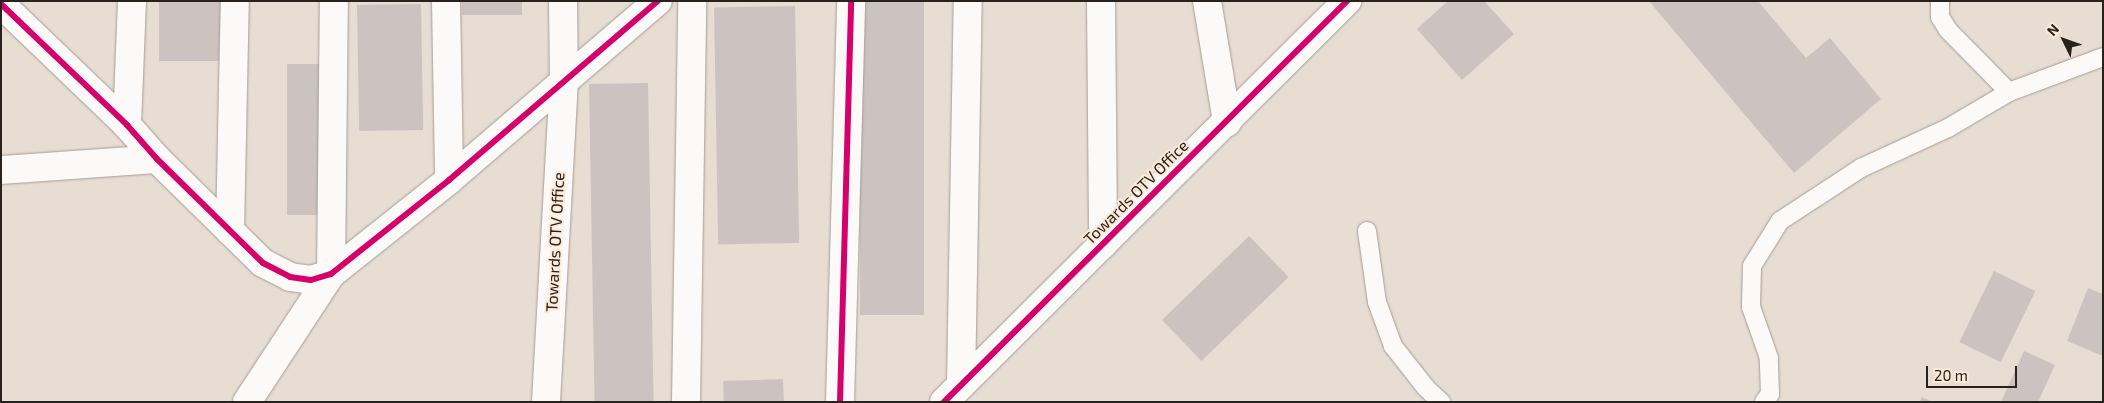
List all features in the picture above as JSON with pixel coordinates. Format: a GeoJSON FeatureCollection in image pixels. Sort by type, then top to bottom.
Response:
{"type":"FeatureCollection","features":[{"type":"Feature","properties":{"kind":"street"},"geometry":{"type":"LineString","coordinates":[[127,125],[132,1]]}},
{"type":"Feature","properties":{"kind":"street"},"geometry":{"type":"LineString","coordinates":[[230,231],[235,1]]}},
{"type":"Feature","properties":{"kind":"street"},"geometry":{"type":"LineString","coordinates":[[331,274],[334,1]]}},
{"type":"Feature","properties":{"kind":"street"},"geometry":{"type":"LineString","coordinates":[[446,1],[449,180]]}},
{"type":"Feature","properties":{"kind":"street","name":"Towards OTV Office"},"geometry":{"type":"LineString","coordinates":[[546,402],[564,82],[563,1]]}},
{"type":"Feature","properties":{"kind":"street"},"geometry":{"type":"LineString","coordinates":[[247,402],[331,274],[449,180],[658,1]]}},
{"type":"Feature","properties":{"kind":"street"},"geometry":{"type":"LineString","coordinates":[[686,402],[692,1]]}},
{"type":"Feature","properties":{"kind":"street"},"geometry":{"type":"LineString","coordinates":[[840,402],[852,1]]}},
{"type":"Feature","properties":{"kind":"street"},"geometry":{"type":"LineString","coordinates":[[952,393],[968,1]]}},
{"type":"Feature","properties":{"kind":"street"},"geometry":{"type":"LineString","coordinates":[[1101,1],[1103,244]]}},
{"type":"Feature","properties":{"kind":"street"},"geometry":{"type":"LineString","coordinates":[[1207,1],[1227,122]]}},
{"type":"Feature","properties":{"kind":"street"},"geometry":{"type":"LineString","coordinates":[[1,4],[127,125],[157,159],[263,263],[290,277],[310,280],[331,274]]}},
{"type":"Feature","properties":{"kind":"street","name":"Towards OTV Office"},"geometry":{"type":"LineString","coordinates":[[952,393],[1227,122],[1339,5]]}},
{"type":"Feature","properties":{"kind":"street"},"geometry":{"type":"LineString","coordinates":[[1,170],[157,159]]}},
{"type":"Feature","properties":{"kind":"lane"},"geometry":{"type":"LineString","coordinates":[[1940,1],[1940,17],[1948,30],[2009,92]]}},
{"type":"Feature","properties":{"kind":"lane"},"geometry":{"type":"LineString","coordinates":[[1770,399],[1769,358],[1751,307],[1752,266],[1780,221],[1862,168],[1948,128],[2009,92],[2103,57]]}},
{"type":"Feature","properties":{"kind":"lane"},"geometry":{"type":"LineString","coordinates":[[1368,231],[1377,302],[1393,346],[1426,388],[1441,402]]}},
{"type":"Feature","properties":{"kind":"building"},"geometry":{"type":"Polygon","coordinates":[[[159,1],[223,1],[223,61],[159,61],[159,1]]]}},
{"type":"Feature","properties":{"kind":"building"},"geometry":{"type":"Polygon","coordinates":[[[462,1],[522,1],[522,15],[462,15],[462,1]]]}},
{"type":"Feature","properties":{"kind":"building"},"geometry":{"type":"Polygon","coordinates":[[[860,1],[924,1],[924,315],[860,315],[860,1]]]}},
{"type":"Feature","properties":{"kind":"building"},"geometry":{"type":"Polygon","coordinates":[[[1448,1],[1484,1],[1514,34],[1462,80],[1417,29],[1448,1]]]}},
{"type":"Feature","properties":{"kind":"building"},"geometry":{"type":"Polygon","coordinates":[[[1649,1],[1758,1],[1806,58],[1830,38],[1881,99],[1794,173],[1649,1]]]}},
{"type":"Feature","properties":{"kind":"building"},"geometry":{"type":"Polygon","coordinates":[[[421,4],[423,130],[359,131],[357,5],[421,4]]]}},
{"type":"Feature","properties":{"kind":"building"},"geometry":{"type":"Polygon","coordinates":[[[795,6],[799,243],[718,244],[714,7],[795,6]]]}},
{"type":"Feature","properties":{"kind":"building"},"geometry":{"type":"Polygon","coordinates":[[[287,64],[321,64],[321,215],[287,215],[287,64]]]}},
{"type":"Feature","properties":{"kind":"building"},"geometry":{"type":"Polygon","coordinates":[[[648,83],[654,402],[595,402],[589,84],[648,83]]]}},
{"type":"Feature","properties":{"kind":"building"},"geometry":{"type":"Polygon","coordinates":[[[1249,236],[1289,277],[1202,361],[1162,320],[1249,236]]]}},
{"type":"Feature","properties":{"kind":"building"},"geometry":{"type":"Polygon","coordinates":[[[1994,271],[2035,291],[2001,362],[1959,342],[1994,271]]]}},
{"type":"Feature","properties":{"kind":"building"},"geometry":{"type":"Polygon","coordinates":[[[2088,288],[2103,294],[2103,356],[2067,341],[2088,288]]]}},
{"type":"Feature","properties":{"kind":"building"},"geometry":{"type":"Polygon","coordinates":[[[2024,351],[2055,365],[2038,402],[2001,402],[2024,351]]]}},
{"type":"Feature","properties":{"kind":"building"},"geometry":{"type":"Polygon","coordinates":[[[783,379],[784,402],[724,402],[723,381],[783,379]]]}},
{"type":"Feature","properties":{"kind":"building"},"geometry":{"type":"Polygon","coordinates":[[[1922,397],[1933,402],[1920,402],[1922,397]]]}},
{"type":"Feature","properties":{"kind":"cycle path"},"geometry":{"type":"LineString","coordinates":[[1,4],[127,125],[157,159],[263,263],[290,277],[311,280],[331,274],[449,180],[658,1]]}},
{"type":"Feature","properties":{"kind":"cycle path"},"geometry":{"type":"LineString","coordinates":[[840,402],[851,1]]}},
{"type":"Feature","properties":{"kind":"cycle path"},"geometry":{"type":"LineString","coordinates":[[944,402],[1347,1]]}}]}
